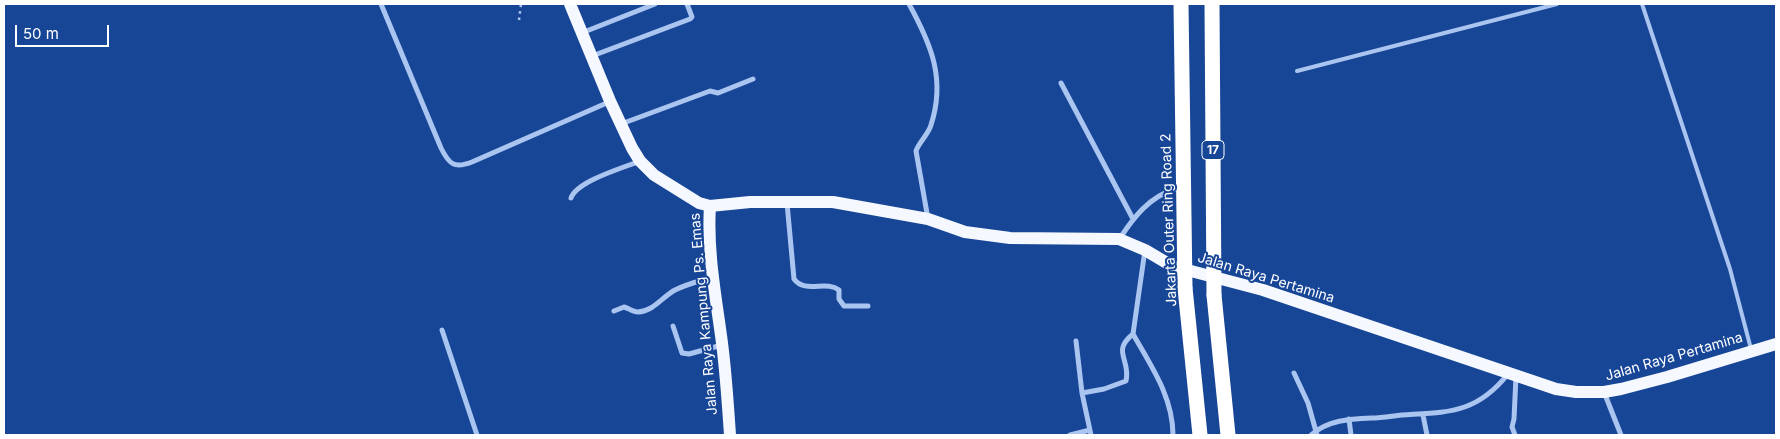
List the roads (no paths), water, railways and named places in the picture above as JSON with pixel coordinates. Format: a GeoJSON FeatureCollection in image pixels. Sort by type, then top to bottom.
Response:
{"type":"FeatureCollection","features":[{"type":"Feature","properties":{"kind":"highway","name":"Jakarta Outer Ring Road 2"},"geometry":{"type":"LineString","coordinates":[[1181,4],[1185,288],[1200,435]]}},
{"type":"Feature","properties":{"kind":"highway","name":"17"},"geometry":{"type":"LineString","coordinates":[[1212,4],[1214,296],[1228,435]]}},
{"type":"Feature","properties":{"kind":"main road","name":"Jalan Raya Kampung Ps. Emas"},"geometry":{"type":"LineString","coordinates":[[570,4],[610,101],[640,161],[654,175],[680,192],[699,203],[710,206],[708,230],[723,345],[730,435]]}},
{"type":"Feature","properties":{"kind":"main road","name":"Jalan Raya Pertamina"},"geometry":{"type":"LineString","coordinates":[[710,206],[750,202],[833,202],[928,219],[965,232],[1010,238],[1119,239],[1145,250],[1172,266],[1263,290],[1556,389],[1576,392],[1604,392],[1666,377],[1776,344]]}},
{"type":"Feature","properties":{"kind":"street"},"geometry":{"type":"LineString","coordinates":[[381,4],[440,148],[447,160],[453,164],[461,166],[472,162],[610,101]]}},
{"type":"Feature","properties":{"kind":"street"},"geometry":{"type":"LineString","coordinates":[[583,33],[655,4]]}},
{"type":"Feature","properties":{"kind":"street"},"geometry":{"type":"LineString","coordinates":[[592,56],[690,19],[692,17],[687,4]]}},
{"type":"Feature","properties":{"kind":"street"},"geometry":{"type":"LineString","coordinates":[[909,4],[928,44],[936,68],[938,83],[938,96],[931,126],[916,151],[928,219]]}},
{"type":"Feature","properties":{"kind":"street"},"geometry":{"type":"LineString","coordinates":[[621,124],[710,91],[718,94],[753,78]]}},
{"type":"Feature","properties":{"kind":"street"},"geometry":{"type":"LineString","coordinates":[[1061,83],[1133,219]]}},
{"type":"Feature","properties":{"kind":"street"},"geometry":{"type":"LineString","coordinates":[[572,198],[573,193],[589,182],[640,161]]}},
{"type":"Feature","properties":{"kind":"street"},"geometry":{"type":"LineString","coordinates":[[1119,239],[1133,219],[1155,198],[1176,189]]}},
{"type":"Feature","properties":{"kind":"street"},"geometry":{"type":"LineString","coordinates":[[787,201],[794,279],[798,284],[804,286],[835,287],[839,290],[841,304],[844,306],[868,306]]}},
{"type":"Feature","properties":{"kind":"street"},"geometry":{"type":"LineString","coordinates":[[1145,250],[1133,334],[1168,399],[1174,435]]}},
{"type":"Feature","properties":{"kind":"street"},"geometry":{"type":"LineString","coordinates":[[614,312],[624,307],[638,312],[646,310],[662,302],[674,291],[691,283],[713,277]]}},
{"type":"Feature","properties":{"kind":"street"},"geometry":{"type":"LineString","coordinates":[[672,326],[682,353],[689,354],[723,345]]}},
{"type":"Feature","properties":{"kind":"street"},"geometry":{"type":"LineString","coordinates":[[442,330],[477,435]]}},
{"type":"Feature","properties":{"kind":"street"},"geometry":{"type":"LineString","coordinates":[[1082,393],[1126,380],[1127,375],[1122,346],[1125,340],[1133,334]]}},
{"type":"Feature","properties":{"kind":"street"},"geometry":{"type":"LineString","coordinates":[[1070,435],[1090,433],[1082,393],[1076,341]]}},
{"type":"Feature","properties":{"kind":"street"},"geometry":{"type":"LineString","coordinates":[[1294,373],[1308,403],[1316,433]]}},
{"type":"Feature","properties":{"kind":"street"},"geometry":{"type":"LineString","coordinates":[[1310,435],[1337,421],[1423,415],[1472,406],[1512,374]]}},
{"type":"Feature","properties":{"kind":"street"},"geometry":{"type":"LineString","coordinates":[[1512,374],[1514,419],[1512,427],[1514,435]]}},
{"type":"Feature","properties":{"kind":"street"},"geometry":{"type":"LineString","coordinates":[[1604,392],[1621,435]]}},
{"type":"Feature","properties":{"kind":"street"},"geometry":{"type":"LineString","coordinates":[[1423,415],[1427,435]]}},
{"type":"Feature","properties":{"kind":"street"},"geometry":{"type":"LineString","coordinates":[[1350,419],[1351,435]]}},
{"type":"Feature","properties":{"kind":"lane"},"geometry":{"type":"LineString","coordinates":[[1298,71],[1557,4]]}},
{"type":"Feature","properties":{"kind":"lane"},"geometry":{"type":"LineString","coordinates":[[1642,4],[1730,269],[1752,351]]}}]}
